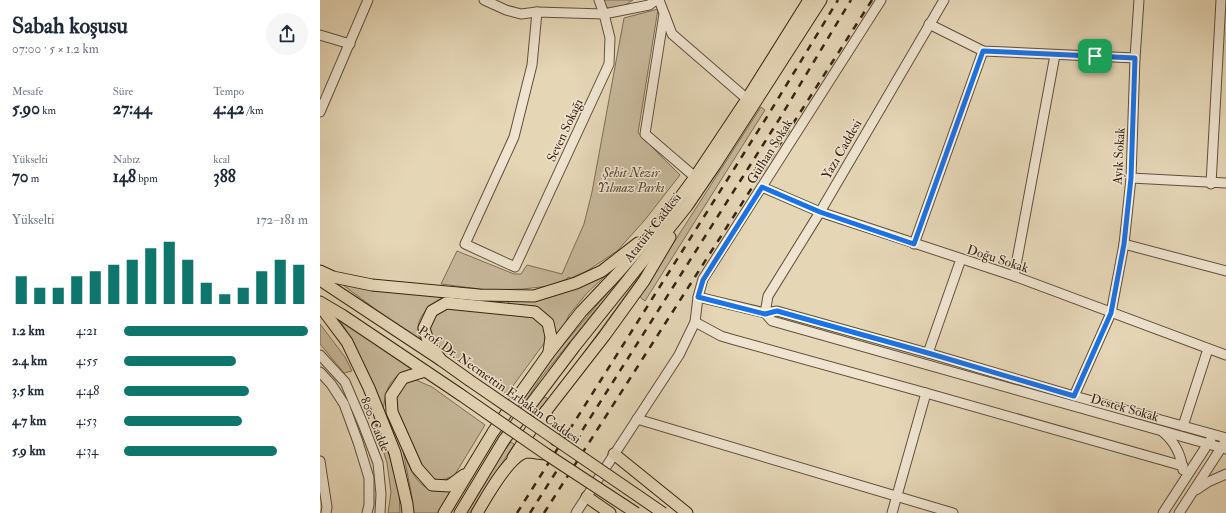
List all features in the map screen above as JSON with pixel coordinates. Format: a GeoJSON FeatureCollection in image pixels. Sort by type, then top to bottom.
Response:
{"type":"FeatureCollection","features":[{"type":"Feature","properties":{"kind":"main road","name":"Atatürk Caddesi"},"geometry":{"type":"LineString","coordinates":[[444,513],[494,432],[549,353],[581,312],[659,226],[695,177],[748,99],[809,0]]}},
{"type":"Feature","properties":{"kind":"main road","name":"Atatürk Caddesi"},"geometry":{"type":"LineString","coordinates":[[460,513],[504,440],[575,346],[687,206],[821,0]]}},
{"type":"Feature","properties":{"kind":"main road"},"geometry":{"type":"LineString","coordinates":[[477,513],[534,425],[605,335],[644,281],[687,206]]}},
{"type":"Feature","properties":{"kind":"main road"},"geometry":{"type":"LineString","coordinates":[[320,271],[333,277],[372,285],[479,295],[534,296],[576,283],[602,271],[659,226]]}},
{"type":"Feature","properties":{"kind":"main road","name":"Prof. Dr. Necmettin Erbakan Caddesi"},"geometry":{"type":"LineString","coordinates":[[320,280],[441,360],[663,513]]}},
{"type":"Feature","properties":{"kind":"main road"},"geometry":{"type":"LineString","coordinates":[[320,302],[342,315],[546,454],[636,513]]}},
{"type":"Feature","properties":{"kind":"main road"},"geometry":{"type":"LineString","coordinates":[[441,360],[428,341],[424,328],[432,311],[446,303],[535,312],[548,323],[552,337],[549,353]]}},
{"type":"Feature","properties":{"kind":"main road"},"geometry":{"type":"LineString","coordinates":[[320,306],[347,342],[369,388],[395,453],[408,513]]}},
{"type":"Feature","properties":{"kind":"main road"},"geometry":{"type":"LineString","coordinates":[[425,371],[403,378],[391,396],[392,412],[417,468],[432,485],[449,486],[468,473]]}},
{"type":"Feature","properties":{"kind":"main road"},"geometry":{"type":"LineString","coordinates":[[546,411],[546,418],[556,440]]}},
{"type":"Feature","properties":{"kind":"main road"},"geometry":{"type":"LineString","coordinates":[[509,464],[519,455],[527,452],[546,454]]}},
{"type":"Feature","properties":{"kind":"main road"},"geometry":{"type":"LineString","coordinates":[[614,454],[687,513]]}},
{"type":"Feature","properties":{"kind":"main road"},"geometry":{"type":"LineString","coordinates":[[587,497],[610,513]]}},
{"type":"Feature","properties":{"kind":"street"},"geometry":{"type":"LineString","coordinates":[[320,112],[368,0]]}},
{"type":"Feature","properties":{"kind":"street"},"geometry":{"type":"LineString","coordinates":[[484,0],[506,10],[520,14],[537,12],[604,14],[651,2]]}},
{"type":"Feature","properties":{"kind":"street"},"geometry":{"type":"LineString","coordinates":[[504,0],[506,10]]}},
{"type":"Feature","properties":{"kind":"street","name":"Seven Sokağı"},"geometry":{"type":"LineString","coordinates":[[537,12],[532,65],[514,137],[466,244],[515,267],[609,64],[610,38],[604,14],[598,0]]}},
{"type":"Feature","properties":{"kind":"street"},"geometry":{"type":"LineString","coordinates":[[659,0],[672,34],[748,99]]}},
{"type":"Feature","properties":{"kind":"street","name":"Gülhan Sokak"},"geometry":{"type":"LineString","coordinates":[[576,513],[679,355],[695,322],[698,297],[703,280],[881,0]]}},
{"type":"Feature","properties":{"kind":"street","name":"Yazı Caddesi"},"geometry":{"type":"LineString","coordinates":[[765,314],[768,296],[820,212],[944,0]]}},
{"type":"Feature","properties":{"kind":"street","name":"Ayık Sokak"},"geometry":{"type":"LineString","coordinates":[[1074,396],[1111,313],[1124,244],[1131,178],[1135,58],[1139,0]]}},
{"type":"Feature","properties":{"kind":"street"},"geometry":{"type":"LineString","coordinates":[[1211,184],[1221,0]]}},
{"type":"Feature","properties":{"kind":"street"},"geometry":{"type":"LineString","coordinates":[[664,14],[645,134],[695,177]]}},
{"type":"Feature","properties":{"kind":"street"},"geometry":{"type":"LineString","coordinates":[[929,24],[983,51],[1135,58]]}},
{"type":"Feature","properties":{"kind":"street"},"geometry":{"type":"LineString","coordinates":[[320,35],[350,44]]}},
{"type":"Feature","properties":{"kind":"street"},"geometry":{"type":"LineString","coordinates":[[914,244],[983,51]]}},
{"type":"Feature","properties":{"kind":"street"},"geometry":{"type":"LineString","coordinates":[[1014,276],[1055,55]]}},
{"type":"Feature","properties":{"kind":"street"},"geometry":{"type":"LineString","coordinates":[[1131,178],[1211,184],[1226,183]]}},
{"type":"Feature","properties":{"kind":"street","name":"Doğu Sokak"},"geometry":{"type":"LineString","coordinates":[[762,187],[820,212],[1014,276],[1226,355]]}},
{"type":"Feature","properties":{"kind":"street"},"geometry":{"type":"LineString","coordinates":[[1124,244],[1226,271]]}},
{"type":"Feature","properties":{"kind":"street"},"geometry":{"type":"LineString","coordinates":[[928,353],[961,259]]}},
{"type":"Feature","properties":{"kind":"street","name":"Destek Sokak"},"geometry":{"type":"LineString","coordinates":[[698,297],[765,314],[777,311],[1226,438]]}},
{"type":"Feature","properties":{"kind":"street","name":"Destek Sokak"},"geometry":{"type":"LineString","coordinates":[[765,314],[772,321],[1208,444],[1225,446]]}},
{"type":"Feature","properties":{"kind":"street"},"geometry":{"type":"LineString","coordinates":[[695,322],[731,340],[926,393],[1183,466]]}},
{"type":"Feature","properties":{"kind":"street"},"geometry":{"type":"LineString","coordinates":[[1183,426],[1208,349]]}},
{"type":"Feature","properties":{"kind":"street","name":"800. Cadde"},"geometry":{"type":"LineString","coordinates":[[320,355],[345,382],[366,431],[378,464],[381,494],[380,513]]}},
{"type":"Feature","properties":{"kind":"street","name":"800. Cadde"},"geometry":{"type":"LineString","coordinates":[[320,372],[331,384],[344,404],[358,442],[369,478],[369,505],[367,513]]}},
{"type":"Feature","properties":{"kind":"street"},"geometry":{"type":"LineString","coordinates":[[892,513],[926,393]]}},
{"type":"Feature","properties":{"kind":"street"},"geometry":{"type":"LineString","coordinates":[[637,420],[954,513]]}},
{"type":"Feature","properties":{"kind":"street"},"geometry":{"type":"LineString","coordinates":[[1162,431],[1174,443],[1178,450],[1183,466],[1183,482]]}},
{"type":"Feature","properties":{"kind":"street"},"geometry":{"type":"LineString","coordinates":[[1163,513],[1214,435]]}},
{"type":"Feature","properties":{"kind":"street"},"geometry":{"type":"LineString","coordinates":[[1179,513],[1225,446]]}},
{"type":"Feature","properties":{"kind":"street"},"geometry":{"type":"LineString","coordinates":[[320,461],[327,507],[326,513]]}},
{"type":"Feature","properties":{"kind":"street"},"geometry":{"type":"LineString","coordinates":[[1192,493],[1224,476]]}},
{"type":"Feature","properties":{"kind":"green space"},"geometry":{"type":"Polygon","coordinates":[[[600,0],[633,0],[617,10],[608,8],[600,0]]]}},
{"type":"Feature","properties":{"kind":"green space","name":"Şehit Nezir Yılmaz Parkı"},"geometry":{"type":"Polygon","coordinates":[[[658,9],[638,133],[680,175],[644,221],[617,251],[587,271],[571,278],[568,277],[567,279],[549,286],[523,289],[488,290],[441,284],[457,251],[514,274],[521,274],[527,265],[562,274],[584,224],[592,192],[624,18],[658,9]]]}},
{"type":"Feature","properties":{"kind":"green space"},"geometry":{"type":"Polygon","coordinates":[[[761,107],[765,110],[645,301],[640,295],[761,107]]]}},
{"type":"Feature","properties":{"kind":"green space"},"geometry":{"type":"Polygon","coordinates":[[[690,195],[541,378],[523,405],[520,403],[553,357],[690,195]]]}},
{"type":"Feature","properties":{"kind":"green space"},"geometry":{"type":"Polygon","coordinates":[[[614,268],[587,293],[569,315],[563,328],[553,339],[545,313],[535,306],[508,304],[509,300],[614,268]]]}},
{"type":"Feature","properties":{"kind":"green space"},"geometry":{"type":"Polygon","coordinates":[[[644,270],[645,272],[538,417],[531,413],[544,397],[547,398],[548,402],[644,270]]]}},
{"type":"Feature","properties":{"kind":"green space"},"geometry":{"type":"Polygon","coordinates":[[[339,282],[444,297],[434,303],[422,315],[418,325],[418,333],[422,344],[339,282]]]}},
{"type":"Feature","properties":{"kind":"green space"},"geometry":{"type":"Polygon","coordinates":[[[445,308],[535,317],[542,326],[545,331],[545,342],[507,394],[431,342],[427,329],[433,315],[445,308]]]}},
{"type":"Feature","properties":{"kind":"green space"},"geometry":{"type":"Polygon","coordinates":[[[339,319],[413,370],[399,375],[390,384],[387,390],[383,411],[354,343],[339,319]]]}},
{"type":"Feature","properties":{"kind":"green space"},"geometry":{"type":"Polygon","coordinates":[[[320,324],[345,357],[352,371],[344,373],[320,344],[320,324]]]}},
{"type":"Feature","properties":{"kind":"green space"},"geometry":{"type":"Polygon","coordinates":[[[416,380],[432,387],[485,425],[454,476],[442,480],[434,479],[418,463],[394,405],[395,393],[403,384],[416,380]]]}},
{"type":"Feature","properties":{"kind":"green space"},"geometry":{"type":"Polygon","coordinates":[[[374,420],[387,448],[399,488],[400,513],[388,513],[391,492],[387,463],[374,420]]]}},
{"type":"Feature","properties":{"kind":"green space"},"geometry":{"type":"Polygon","coordinates":[[[511,442],[514,444],[513,446],[470,513],[465,513],[499,458],[511,442]]]}},
{"type":"Feature","properties":{"kind":"green space"},"geometry":{"type":"Polygon","coordinates":[[[403,451],[411,469],[420,483],[434,490],[454,488],[439,513],[412,513],[412,497],[403,451]]]}},
{"type":"Feature","properties":{"kind":"railway"},"geometry":{"type":"LineString","coordinates":[[517,513],[770,112],[838,0]]}},
{"type":"Feature","properties":{"kind":"railway"},"geometry":{"type":"LineString","coordinates":[[530,513],[780,118],[851,0]]}},
{"type":"Feature","properties":{"kind":"railway"},"geometry":{"type":"LineString","coordinates":[[544,513],[872,0]]}},
{"type":"Feature","properties":{"kind":"route"},"geometry":{"type":"LineString","coordinates":[[983,51],[1095,56],[1135,58],[1131,178],[1124,244],[1111,313],[1074,396],[777,311],[765,314],[698,297],[703,280],[762,187],[820,212],[914,244],[983,51]]}}]}
